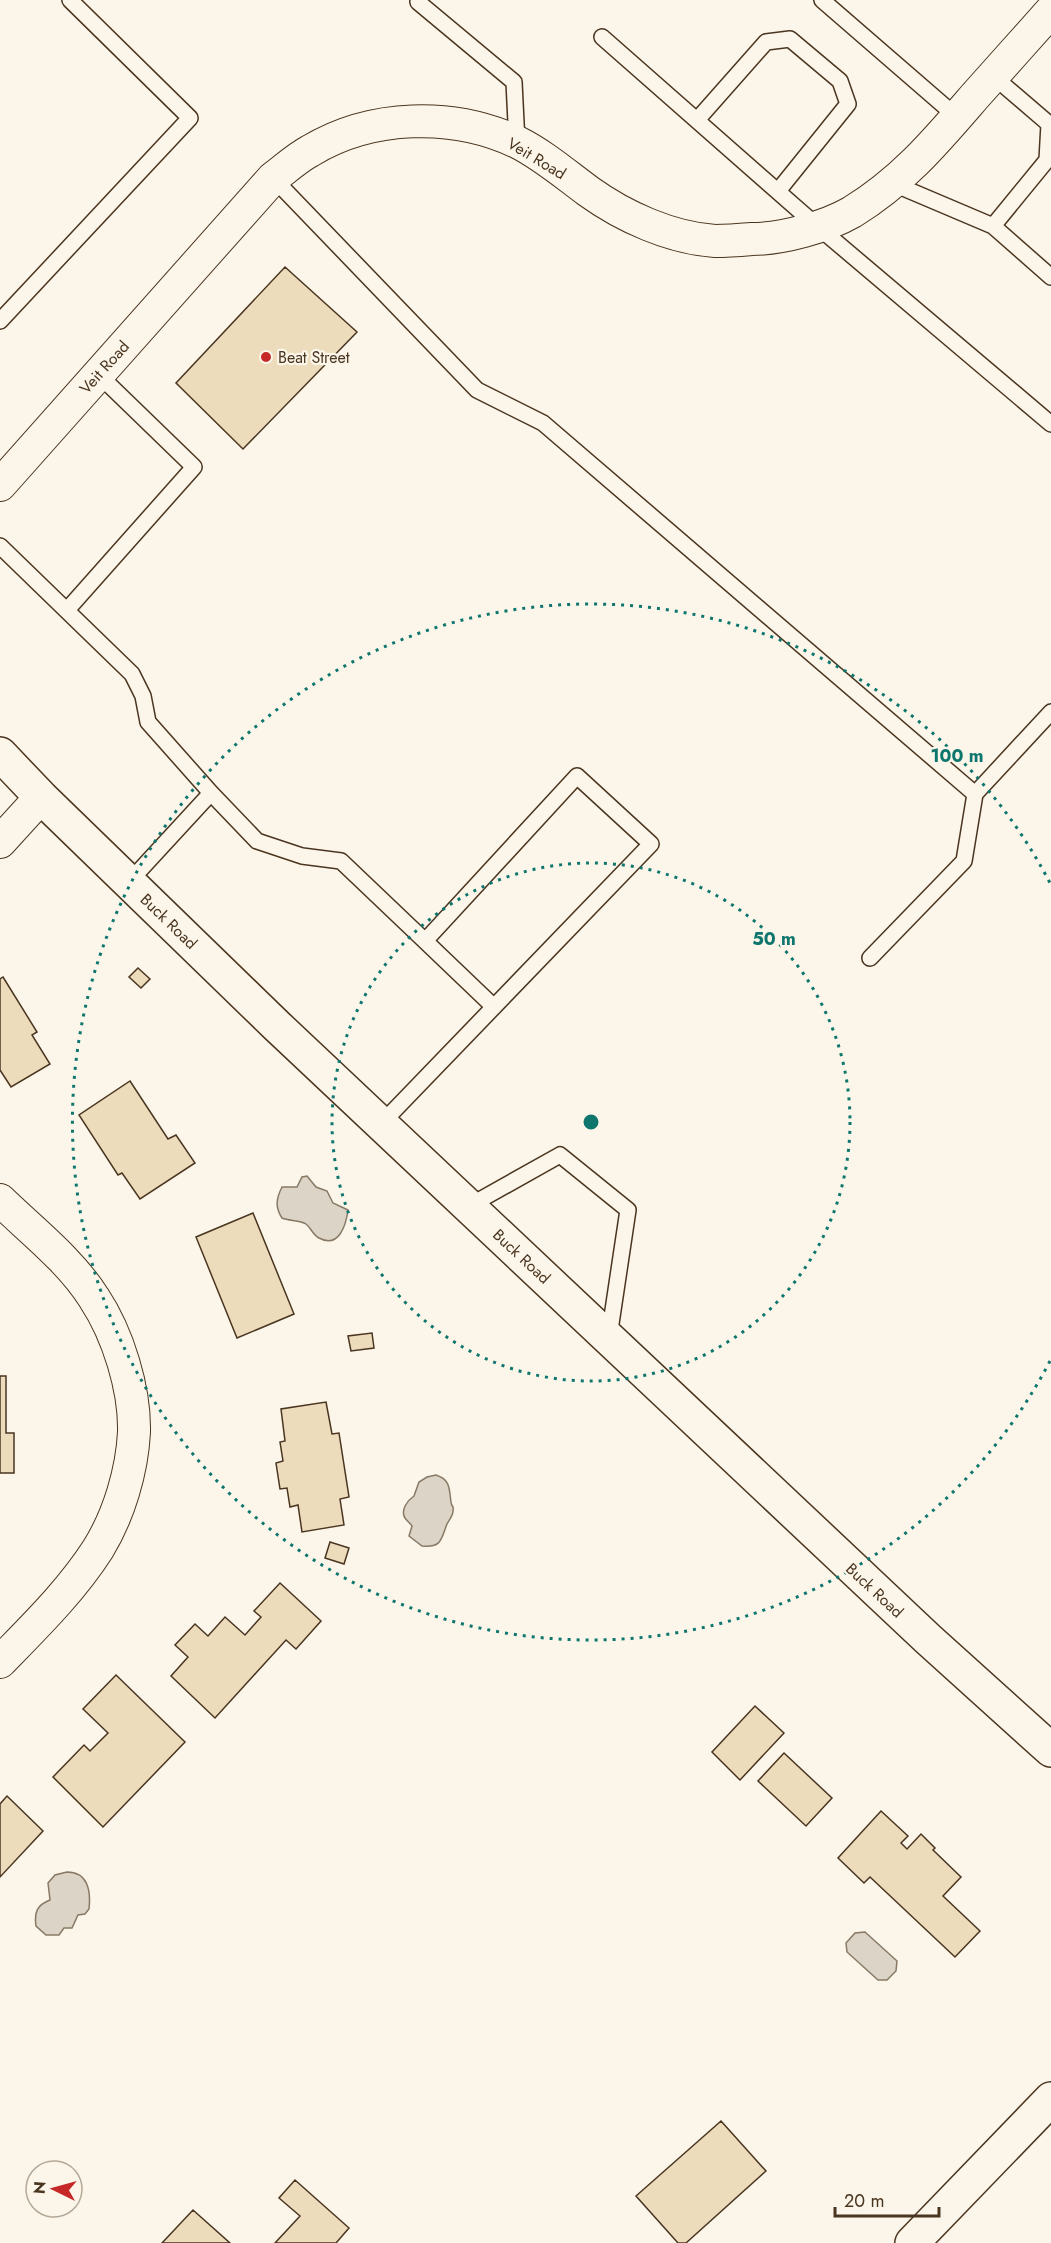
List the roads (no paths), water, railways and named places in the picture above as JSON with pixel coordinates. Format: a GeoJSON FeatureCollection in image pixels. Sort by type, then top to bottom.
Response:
{"type":"FeatureCollection","features":[{"type":"Feature","properties":{"kind":"street","name":"Veit Road"},"geometry":{"type":"LineString","coordinates":[[0,485],[273,178],[310,151],[341,136],[397,122],[443,122],[489,131],[517,143],[552,164],[590,193],[630,216],[681,235],[715,241],[767,239],[801,232],[850,213],[894,184],[921,158],[1050,14]]}},
{"type":"Feature","properties":{"kind":"street","name":"Buck Road"},"geometry":{"type":"LineString","coordinates":[[0,754],[129,882],[381,1124],[928,1640],[1051,1750]]}},
{"type":"Feature","properties":{"kind":"street"},"geometry":{"type":"LineString","coordinates":[[0,842],[41,796]]}},
{"type":"Feature","properties":{"kind":"street"},"geometry":{"type":"LineString","coordinates":[[0,1200],[74,1271],[94,1298],[111,1329],[128,1379],[134,1432],[127,1477],[116,1513],[99,1548],[64,1596],[0,1662]]}},
{"type":"Feature","properties":{"kind":"street"},"geometry":{"type":"LineString","coordinates":[[912,2243],[1051,2099]]}},
{"type":"Feature","properties":{"kind":"lane"},"geometry":{"type":"LineString","coordinates":[[0,321],[190,118],[70,0]]}},
{"type":"Feature","properties":{"kind":"lane"},"geometry":{"type":"LineString","coordinates":[[822,0],[957,117]]}},
{"type":"Feature","properties":{"kind":"lane"},"geometry":{"type":"LineString","coordinates":[[418,2],[514,82],[517,143]]}},
{"type":"Feature","properties":{"kind":"lane"},"geometry":{"type":"LineString","coordinates":[[602,37],[817,226],[1051,424]]}},
{"type":"Feature","properties":{"kind":"lane"},"geometry":{"type":"LineString","coordinates":[[697,120],[766,42],[790,39],[840,81],[848,104],[778,191]]}},
{"type":"Feature","properties":{"kind":"lane"},"geometry":{"type":"LineString","coordinates":[[993,76],[1049,124],[1047,160],[993,226]]}},
{"type":"Feature","properties":{"kind":"lane"},"geometry":{"type":"LineString","coordinates":[[273,178],[477,390],[543,423],[975,794]]}},
{"type":"Feature","properties":{"kind":"lane"},"geometry":{"type":"LineString","coordinates":[[894,184],[993,226],[1051,277]]}},
{"type":"Feature","properties":{"kind":"lane"},"geometry":{"type":"LineString","coordinates":[[67,610],[194,467],[98,374]]}},
{"type":"Feature","properties":{"kind":"lane"},"geometry":{"type":"LineString","coordinates":[[0,546],[132,674],[142,696],[148,722],[211,793],[258,841],[302,856],[341,861],[494,1007]]}},
{"type":"Feature","properties":{"kind":"lane"},"geometry":{"type":"LineString","coordinates":[[870,958],[964,861],[975,794],[1051,712]]}},
{"type":"Feature","properties":{"kind":"lane"},"geometry":{"type":"LineString","coordinates":[[381,1124],[651,844],[577,776],[425,941]]}},
{"type":"Feature","properties":{"kind":"lane"},"geometry":{"type":"LineString","coordinates":[[129,882],[211,793]]}},
{"type":"Feature","properties":{"kind":"lane"},"geometry":{"type":"LineString","coordinates":[[469,1206],[560,1155],[628,1210],[609,1339]]}},
{"type":"Feature","properties":{"kind":"place","name":"Beat Street"},"geometry":{"type":"Point","coordinates":[266,357]}}]}
